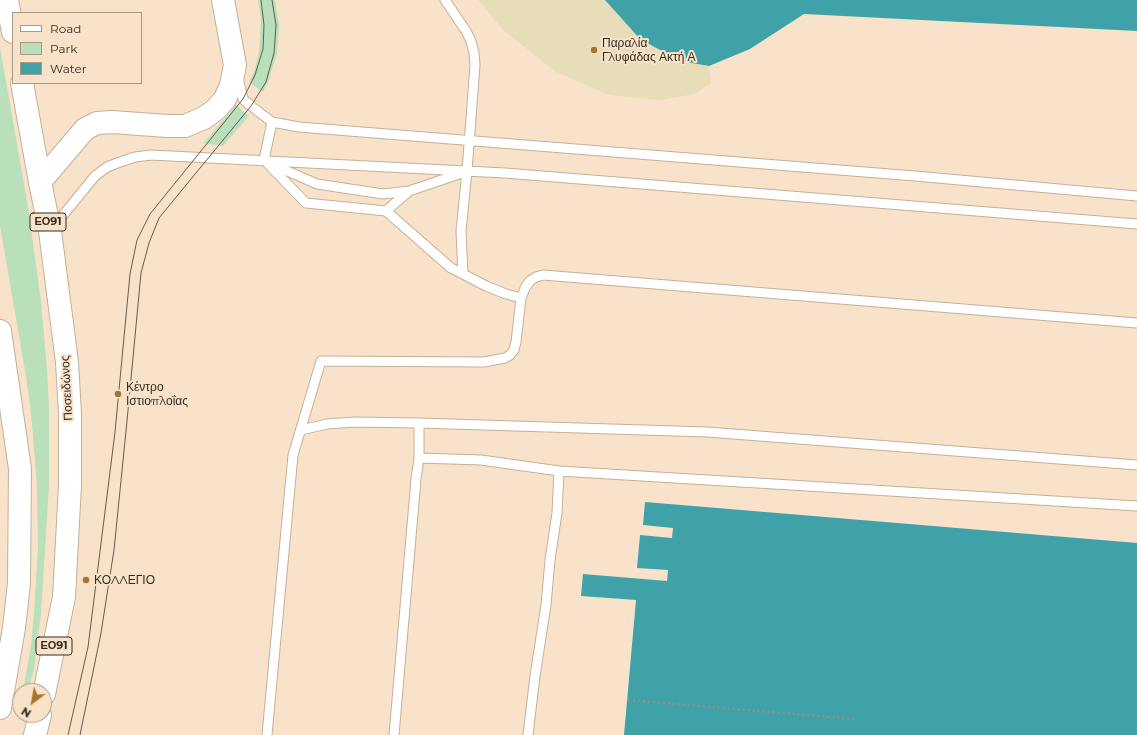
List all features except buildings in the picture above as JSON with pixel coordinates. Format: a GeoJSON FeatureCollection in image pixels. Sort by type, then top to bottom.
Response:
{"type":"FeatureCollection","features":[{"type":"Feature","properties":{"kind":"main road"},"geometry":{"type":"LineString","coordinates":[[7,0],[12,27]]}},
{"type":"Feature","properties":{"kind":"main road"},"geometry":{"type":"LineString","coordinates":[[40,182],[85,129],[97,123],[112,122],[185,126],[204,118],[215,110],[224,99],[231,86],[235,65],[223,0]]}},
{"type":"Feature","properties":{"kind":"main road","name":"Ποσειδώνος"},"geometry":{"type":"LineString","coordinates":[[22,84],[50,231],[67,362],[70,414],[70,485],[64,597],[46,683]]}},
{"type":"Feature","properties":{"kind":"main road"},"geometry":{"type":"LineString","coordinates":[[0,331],[20,470],[19,583],[14,628],[0,708]]}},
{"type":"Feature","properties":{"kind":"main road"},"geometry":{"type":"LineString","coordinates":[[36,735],[38,723]]}},
{"type":"Feature","properties":{"kind":"lane"},"geometry":{"type":"LineString","coordinates":[[445,0],[471,41],[475,65],[461,231],[463,274]]}},
{"type":"Feature","properties":{"kind":"lane"},"geometry":{"type":"LineString","coordinates":[[235,65],[243,98],[251,106],[272,122],[299,127],[899,175],[1137,196]]}},
{"type":"Feature","properties":{"kind":"lane"},"geometry":{"type":"LineString","coordinates":[[264,160],[272,122]]}},
{"type":"Feature","properties":{"kind":"lane"},"geometry":{"type":"LineString","coordinates":[[50,231],[95,176],[107,167],[135,156],[151,154],[467,171],[1137,224]]}},
{"type":"Feature","properties":{"kind":"lane"},"geometry":{"type":"LineString","coordinates":[[264,160],[317,184],[383,194],[409,191],[467,171]]}},
{"type":"Feature","properties":{"kind":"lane"},"geometry":{"type":"LineString","coordinates":[[264,160],[306,203],[386,211],[451,268],[486,286],[521,298]]}},
{"type":"Feature","properties":{"kind":"lane"},"geometry":{"type":"LineString","coordinates":[[386,211],[409,191]]}},
{"type":"Feature","properties":{"kind":"lane"},"geometry":{"type":"LineString","coordinates":[[267,735],[293,455],[321,361],[484,362],[505,358],[514,350],[521,298],[526,286],[531,280],[543,275],[1137,323]]}},
{"type":"Feature","properties":{"kind":"lane"},"geometry":{"type":"LineString","coordinates":[[301,430],[327,424],[355,422],[707,432],[1137,465]]}},
{"type":"Feature","properties":{"kind":"lane"},"geometry":{"type":"LineString","coordinates":[[394,735],[415,487],[419,458],[419,423]]}},
{"type":"Feature","properties":{"kind":"lane"},"geometry":{"type":"LineString","coordinates":[[419,458],[481,460],[559,472],[1137,506]]}},
{"type":"Feature","properties":{"kind":"lane"},"geometry":{"type":"LineString","coordinates":[[528,735],[534,676],[546,605],[550,560],[557,513],[559,472]]}},
{"type":"Feature","properties":{"kind":"path"},"geometry":{"type":"LineString","coordinates":[[628,700],[854,719]]}},
{"type":"Feature","properties":{"kind":"green space"},"geometry":{"type":"Polygon","coordinates":[[[258,0],[275,0],[279,25],[277,53],[268,82],[263,92],[249,82],[254,72],[259,52],[261,18],[258,0]]]}},
{"type":"Feature","properties":{"kind":"green space"},"geometry":{"type":"Polygon","coordinates":[[[0,47],[29,213],[41,302],[49,407],[49,486],[41,614],[34,669],[30,683],[24,683],[31,645],[34,613],[38,548],[37,485],[31,413],[26,376],[0,226],[0,47]]]}},
{"type":"Feature","properties":{"kind":"green space"},"geometry":{"type":"Polygon","coordinates":[[[236,105],[249,116],[223,146],[204,143],[236,105]]]}},
{"type":"Feature","properties":{"kind":"sand","name":"Παραλία Γλυφάδας Ακτή Α"},"geometry":{"type":"Polygon","coordinates":[[[478,0],[605,0],[640,39],[680,61],[709,66],[711,83],[695,94],[660,100],[609,95],[556,72],[503,30],[478,0]]]}},
{"type":"Feature","properties":{"kind":"water"},"geometry":{"type":"Polygon","coordinates":[[[605,0],[1137,0],[1137,31],[804,14],[750,49],[709,66],[680,61],[640,39],[605,0]]]}},
{"type":"Feature","properties":{"kind":"water"},"geometry":{"type":"Polygon","coordinates":[[[645,502],[1137,543],[1137,735],[624,735],[636,600],[581,596],[583,574],[667,581],[668,570],[637,568],[640,535],[672,538],[673,528],[643,525],[645,502]]]}},
{"type":"Feature","properties":{"kind":"tram line"},"geometry":{"type":"LineString","coordinates":[[68,735],[88,647],[115,432],[130,274],[137,240],[150,214],[243,99],[255,75],[263,49],[264,25],[261,0]]}},
{"type":"Feature","properties":{"kind":"tram line"},"geometry":{"type":"LineString","coordinates":[[80,735],[101,633],[114,550],[141,273],[149,243],[159,218],[251,106],[266,82],[274,53],[276,25],[272,0]]}},
{"type":"Feature","properties":{"kind":"place","name":"Παραλία Γλυφάδας Ακτή Α"},"geometry":{"type":"Point","coordinates":[594,50]}},
{"type":"Feature","properties":{"kind":"place","name":"Κέντρο Ιστιοπλοΐας"},"geometry":{"type":"Point","coordinates":[118,394]}},
{"type":"Feature","properties":{"kind":"place","name":"ΚΟΛΛΕΓΙΟ"},"geometry":{"type":"Point","coordinates":[86,580]}}]}
